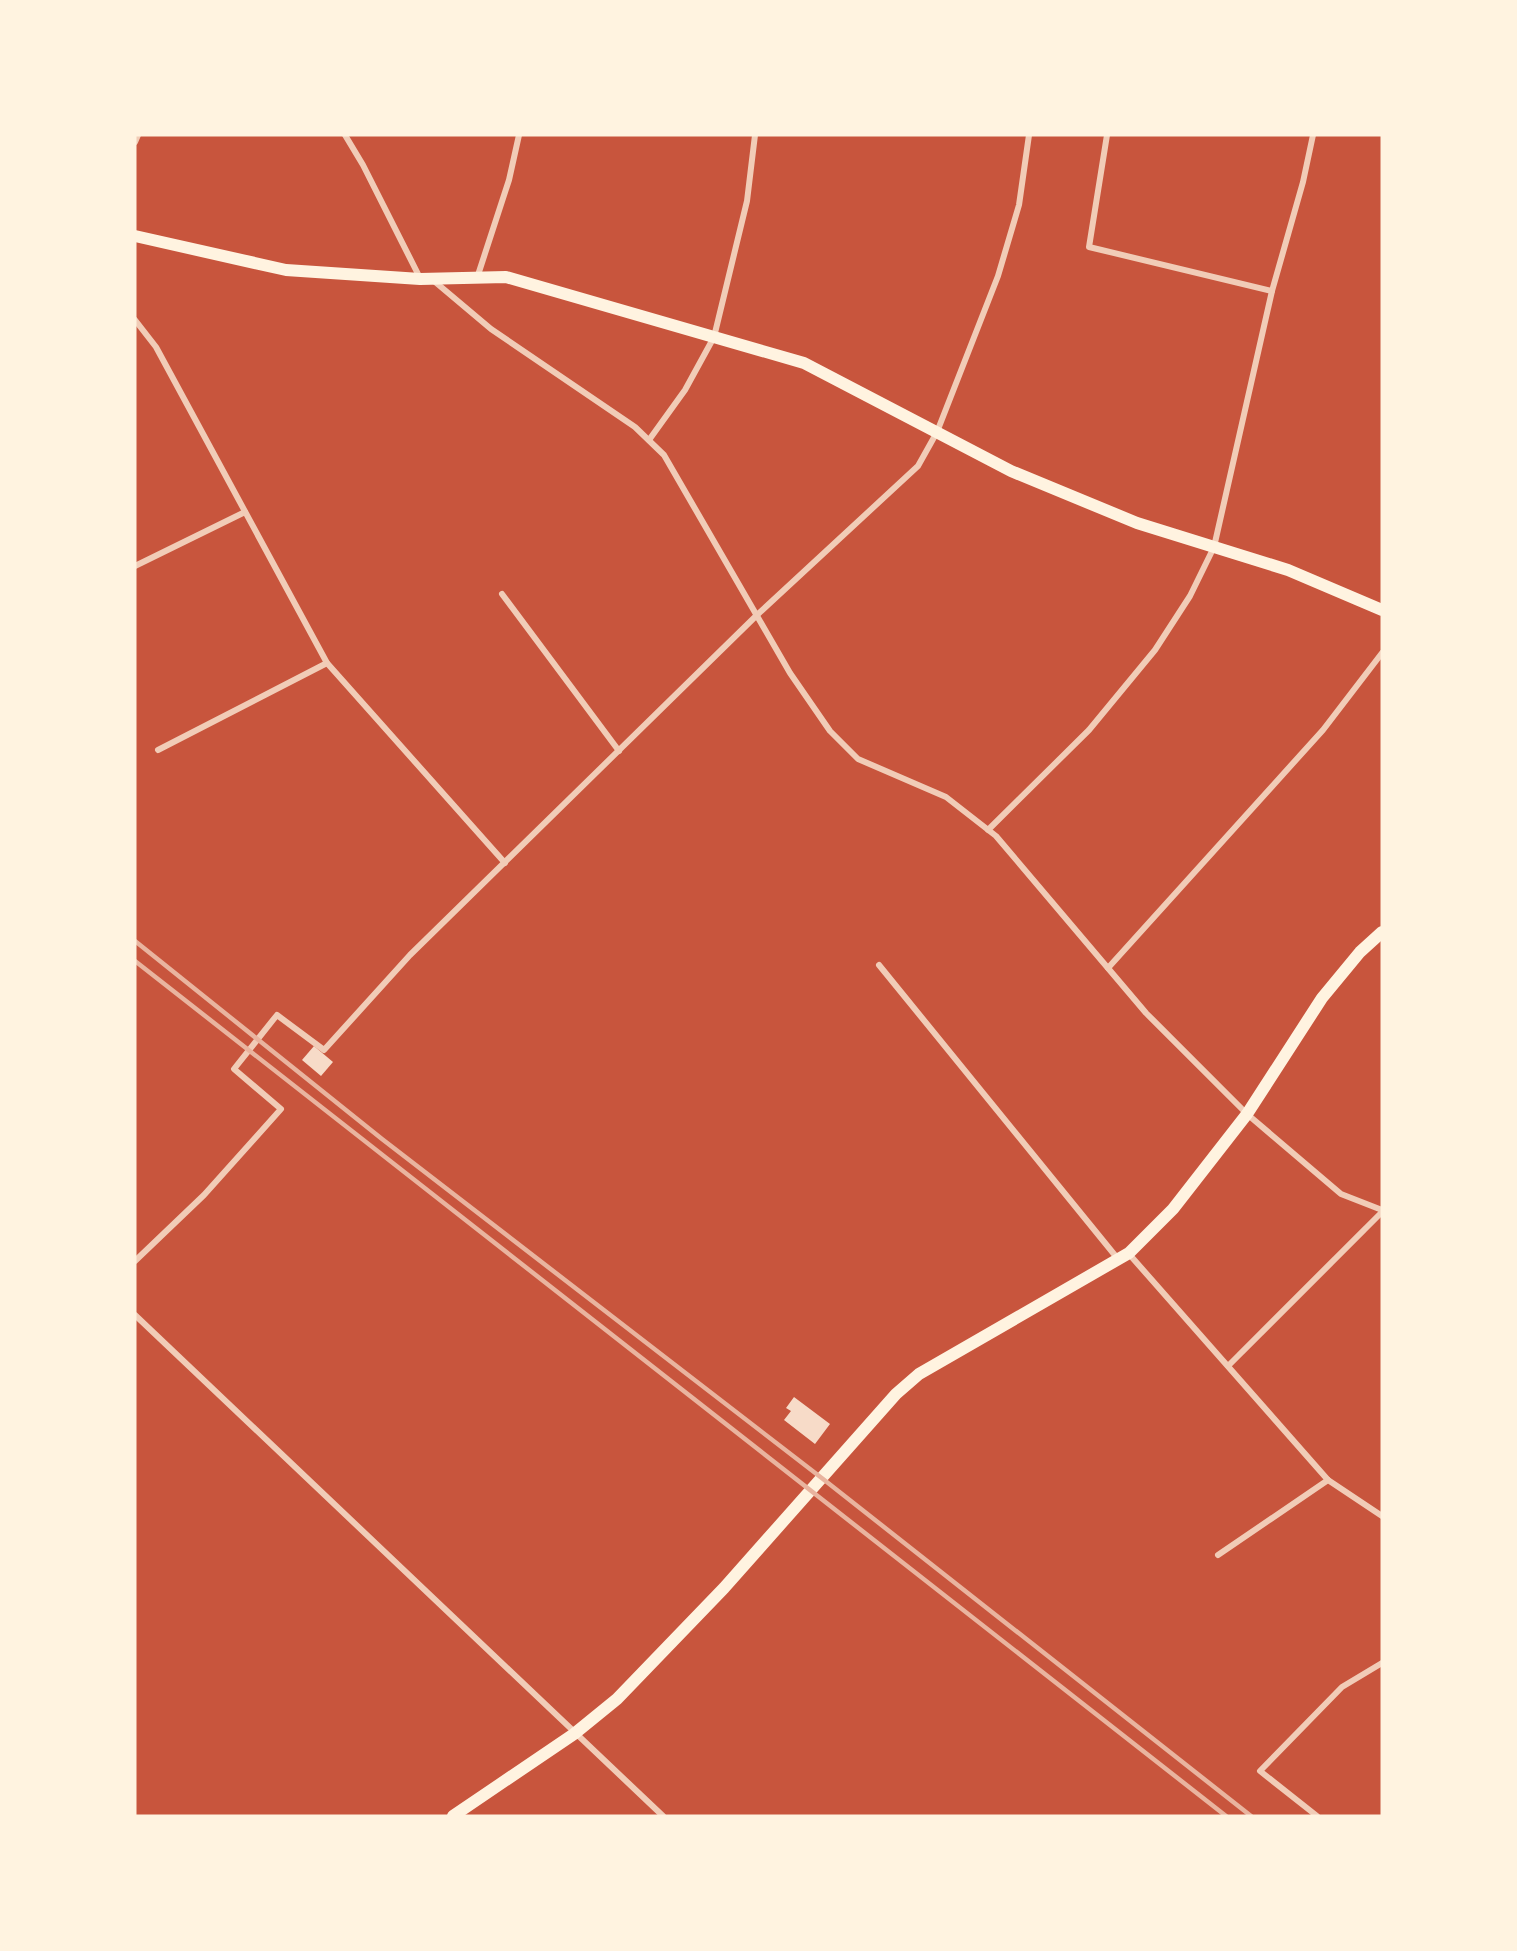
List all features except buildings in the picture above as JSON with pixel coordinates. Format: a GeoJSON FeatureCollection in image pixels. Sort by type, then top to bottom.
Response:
{"type":"FeatureCollection","features":[{"type":"Feature","properties":{"kind":"main road"},"geometry":{"type":"LineString","coordinates":[[135,236],[286,270],[426,279],[506,277],[804,363],[1011,471],[1137,523],[1288,570],[1382,610]]}},
{"type":"Feature","properties":{"kind":"main road"},"geometry":{"type":"LineString","coordinates":[[453,1816],[574,1734],[616,1699],[724,1588],[896,1394],[919,1374],[1123,1256],[1173,1209],[1247,1114],[1322,998],[1360,952],[1382,932]]}},
{"type":"Feature","properties":{"kind":"street"},"geometry":{"type":"LineString","coordinates":[[135,142],[138,135]]}},
{"type":"Feature","properties":{"kind":"street"},"geometry":{"type":"LineString","coordinates":[[345,135],[426,279],[491,329],[635,427],[664,455],[790,673],[830,731],[858,759],[946,797],[988,830],[1146,1013],[1247,1114],[1341,1194],[1382,1211],[1228,1366]]}},
{"type":"Feature","properties":{"kind":"street"},"geometry":{"type":"LineString","coordinates":[[477,278],[509,180],[519,135]]}},
{"type":"Feature","properties":{"kind":"street"},"geometry":{"type":"LineString","coordinates":[[649,440],[685,390],[714,337],[747,201],[756,135]]}},
{"type":"Feature","properties":{"kind":"street"},"geometry":{"type":"LineString","coordinates":[[135,1261],[204,1195],[281,1109],[234,1069],[277,1015],[324,1050],[410,955],[757,615],[918,466],[937,432],[998,276],[1018,205],[1029,135]]}},
{"type":"Feature","properties":{"kind":"street"},"geometry":{"type":"LineString","coordinates":[[1107,135],[1089,247],[1272,291]]}},
{"type":"Feature","properties":{"kind":"street"},"geometry":{"type":"LineString","coordinates":[[988,830],[1089,730],[1155,650],[1190,596],[1214,547],[1272,291],[1304,182],[1313,135]]}},
{"type":"Feature","properties":{"kind":"street"},"geometry":{"type":"LineString","coordinates":[[135,320],[156,347],[327,663],[505,863]]}},
{"type":"Feature","properties":{"kind":"street"},"geometry":{"type":"LineString","coordinates":[[135,566],[245,512]]}},
{"type":"Feature","properties":{"kind":"street"},"geometry":{"type":"LineString","coordinates":[[502,594],[619,751]]}},
{"type":"Feature","properties":{"kind":"street"},"geometry":{"type":"LineString","coordinates":[[1108,968],[1323,730],[1382,653]]}},
{"type":"Feature","properties":{"kind":"street"},"geometry":{"type":"LineString","coordinates":[[158,750],[327,663]]}},
{"type":"Feature","properties":{"kind":"street"},"geometry":{"type":"LineString","coordinates":[[879,965],[1123,1256],[1228,1366],[1328,1480],[1382,1516]]}},
{"type":"Feature","properties":{"kind":"street"},"geometry":{"type":"LineString","coordinates":[[135,1315],[663,1816]]}},
{"type":"Feature","properties":{"kind":"street"},"geometry":{"type":"LineString","coordinates":[[1218,1555],[1328,1480]]}},
{"type":"Feature","properties":{"kind":"street"},"geometry":{"type":"LineString","coordinates":[[1317,1816],[1260,1771],[1342,1687],[1382,1663]]}},
{"type":"Feature","properties":{"kind":"railway"},"geometry":{"type":"LineString","coordinates":[[135,941],[382,1139],[823,1479],[1251,1816]]}},
{"type":"Feature","properties":{"kind":"railway"},"geometry":{"type":"LineString","coordinates":[[135,961],[1226,1816]]}}]}
